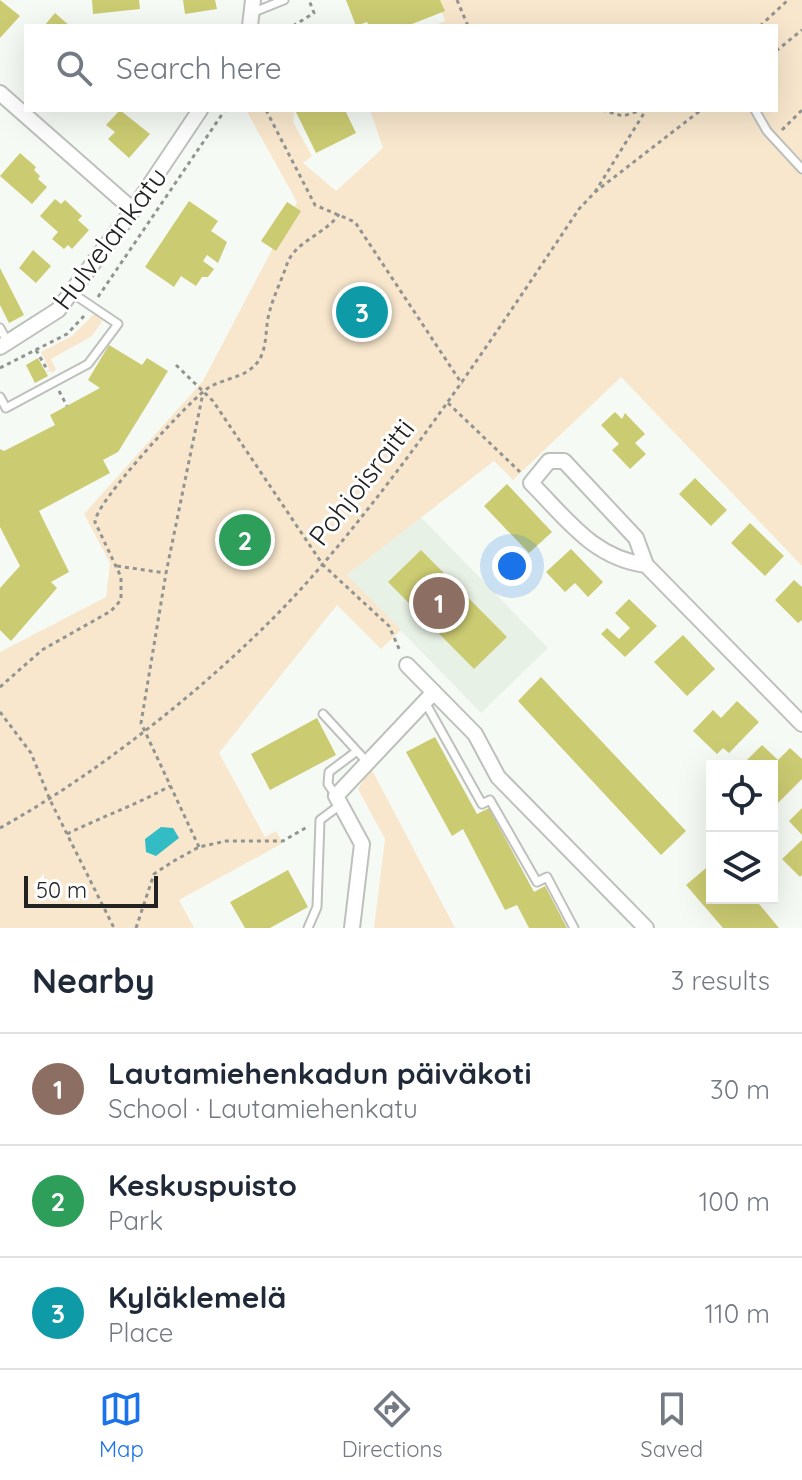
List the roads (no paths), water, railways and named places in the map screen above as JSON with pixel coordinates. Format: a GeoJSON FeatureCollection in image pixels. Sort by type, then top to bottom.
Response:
{"type":"FeatureCollection","features":[{"type":"Feature","properties":{"kind":"street"},"geometry":{"type":"LineString","coordinates":[[0,93],[133,210]]}},
{"type":"Feature","properties":{"kind":"street","name":"Hulvelankatu"},"geometry":{"type":"LineString","coordinates":[[4,345],[46,320],[72,293],[199,112]]}},
{"type":"Feature","properties":{"kind":"street"},"geometry":{"type":"LineString","coordinates":[[646,565],[624,562],[599,552],[531,483],[549,461],[564,461],[636,538],[646,565],[802,724]]}},
{"type":"Feature","properties":{"kind":"street"},"geometry":{"type":"LineString","coordinates":[[407,665],[429,697],[475,734],[498,777],[646,928]]}},
{"type":"Feature","properties":{"kind":"street"},"geometry":{"type":"LineString","coordinates":[[352,928],[362,844],[338,801],[368,763],[429,697]]}},
{"type":"Feature","properties":{"kind":"lane"},"geometry":{"type":"LineString","coordinates":[[252,13],[284,0]]}},
{"type":"Feature","properties":{"kind":"lane"},"geometry":{"type":"LineString","coordinates":[[756,112],[774,138],[802,169]]}},
{"type":"Feature","properties":{"kind":"lane"},"geometry":{"type":"LineString","coordinates":[[0,397],[6,408],[97,356],[118,324],[72,293]]}},
{"type":"Feature","properties":{"kind":"lane"},"geometry":{"type":"LineString","coordinates":[[0,328],[4,345]]}},
{"type":"Feature","properties":{"kind":"lane"},"geometry":{"type":"LineString","coordinates":[[429,697],[482,804],[490,800],[537,882],[547,877],[574,928]]}},
{"type":"Feature","properties":{"kind":"lane"},"geometry":{"type":"LineString","coordinates":[[323,714],[368,763]]}},
{"type":"Feature","properties":{"kind":"lane"},"geometry":{"type":"LineString","coordinates":[[308,928],[317,907],[320,820],[338,801],[328,784],[329,772],[357,751]]}},
{"type":"Feature","properties":{"kind":"water"},"geometry":{"type":"Polygon","coordinates":[[[161,827],[173,828],[179,838],[156,856],[146,852],[145,839],[161,827]]]}},
{"type":"Feature","properties":{"kind":"place","name":"Kyläklemelä"},"geometry":{"type":"Point","coordinates":[362,312]}},
{"type":"Feature","properties":{"kind":"place","name":"Keskuspuisto"},"geometry":{"type":"Point","coordinates":[245,540]}},
{"type":"Feature","properties":{"kind":"place","name":"Lautamiehenkadun päiväkoti"},"geometry":{"type":"Point","coordinates":[439,603]}}]}
